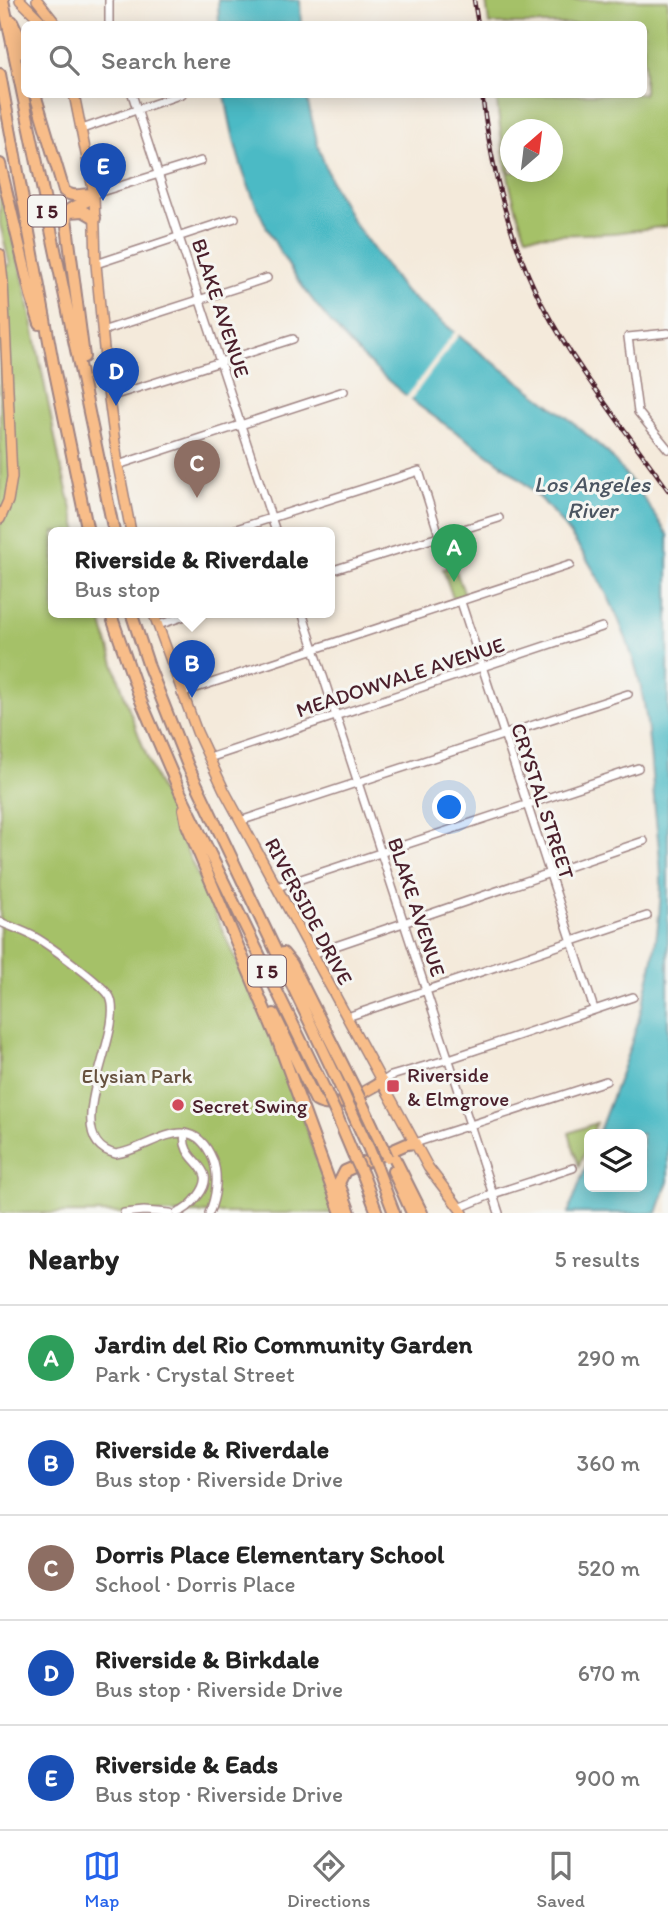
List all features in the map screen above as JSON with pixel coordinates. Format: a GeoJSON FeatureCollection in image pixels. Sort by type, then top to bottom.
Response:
{"type":"FeatureCollection","features":[{"type":"Feature","properties":{"kind":"highway"},"geometry":{"type":"LineString","coordinates":[[4,4],[21,42]]}},
{"type":"Feature","properties":{"kind":"highway","name":"I 5"},"geometry":{"type":"LineString","coordinates":[[4,4],[21,86]]}},
{"type":"Feature","properties":{"kind":"highway","name":"I 5"},"geometry":{"type":"LineString","coordinates":[[0,74],[53,363],[87,527]]}},
{"type":"Feature","properties":{"kind":"highway","name":"I 5"},"geometry":{"type":"LineString","coordinates":[[24,98],[113,527]]}},
{"type":"Feature","properties":{"kind":"highway"},"geometry":{"type":"LineString","coordinates":[[36,98],[64,191],[75,196],[94,194]]}},
{"type":"Feature","properties":{"kind":"highway"},"geometry":{"type":"LineString","coordinates":[[0,108],[16,162]]}},
{"type":"Feature","properties":{"kind":"highway"},"geometry":{"type":"LineString","coordinates":[[0,164],[32,299],[53,363]]}},
{"type":"Feature","properties":{"kind":"highway"},"geometry":{"type":"LineString","coordinates":[[91,423],[66,223],[68,213],[74,206],[87,201],[94,194]]}},
{"type":"Feature","properties":{"kind":"highway"},"geometry":{"type":"LineString","coordinates":[[68,213],[79,210],[95,218]]}},
{"type":"Feature","properties":{"kind":"highway","name":"I 5"},"geometry":{"type":"LineString","coordinates":[[112,618],[123,656],[180,792],[326,1092],[377,1213]]}},
{"type":"Feature","properties":{"kind":"highway","name":"I 5"},"geometry":{"type":"LineString","coordinates":[[133,618],[149,667],[188,765],[341,1088],[394,1213]]}},
{"type":"Feature","properties":{"kind":"highway"},"geometry":{"type":"LineString","coordinates":[[180,792],[187,825],[278,1041],[341,1213]]}},
{"type":"Feature","properties":{"kind":"highway"},"geometry":{"type":"LineString","coordinates":[[271,937],[292,964],[371,1121],[422,1213]]}},
{"type":"Feature","properties":{"kind":"highway"},"geometry":{"type":"LineString","coordinates":[[238,945],[252,967],[316,1101],[327,1105],[340,1102],[382,1082]]}},
{"type":"Feature","properties":{"kind":"highway"},"geometry":{"type":"LineString","coordinates":[[353,1213],[341,1179],[348,1169],[415,1143]]}},
{"type":"Feature","properties":{"kind":"highway"},"geometry":{"type":"LineString","coordinates":[[388,1152],[412,1213]]}},
{"type":"Feature","properties":{"kind":"main road"},"geometry":{"type":"LineString","coordinates":[[20,0],[41,21]]}},
{"type":"Feature","properties":{"kind":"main road"},"geometry":{"type":"LineString","coordinates":[[37,0],[54,21]]}},
{"type":"Feature","properties":{"kind":"main road"},"geometry":{"type":"LineString","coordinates":[[75,98],[94,194],[96,264],[109,397],[130,527]]}},
{"type":"Feature","properties":{"kind":"main road"},"geometry":{"type":"LineString","coordinates":[[0,254],[12,477],[8,500],[0,519]]}},
{"type":"Feature","properties":{"kind":"main road","name":"RIVERSIDE DRIVE"},"geometry":{"type":"LineString","coordinates":[[155,618],[181,692],[240,821],[415,1143],[438,1182],[461,1210]]}},
{"type":"Feature","properties":{"kind":"street"},"geometry":{"type":"LineString","coordinates":[[109,0],[109,21]]}},
{"type":"Feature","properties":{"kind":"street","name":"BLAKE AVENUE"},"geometry":{"type":"LineString","coordinates":[[134,98],[275,527]]}},
{"type":"Feature","properties":{"kind":"street"},"geometry":{"type":"LineString","coordinates":[[82,129],[170,98]]}},
{"type":"Feature","properties":{"kind":"street"},"geometry":{"type":"LineString","coordinates":[[94,194],[201,161]]}},
{"type":"Feature","properties":{"kind":"street"},"geometry":{"type":"LineString","coordinates":[[96,264],[235,218]]}},
{"type":"Feature","properties":{"kind":"street"},"geometry":{"type":"LineString","coordinates":[[102,331],[267,278]]}},
{"type":"Feature","properties":{"kind":"street"},"geometry":{"type":"LineString","coordinates":[[668,333],[628,337],[638,412],[668,449]]}},
{"type":"Feature","properties":{"kind":"street"},"geometry":{"type":"LineString","coordinates":[[109,397],[293,339]]}},
{"type":"Feature","properties":{"kind":"street"},"geometry":{"type":"LineString","coordinates":[[118,465],[344,391]]}},
{"type":"Feature","properties":{"kind":"street"},"geometry":{"type":"LineString","coordinates":[[242,527],[419,471],[449,567]]}},
{"type":"Feature","properties":{"kind":"street"},"geometry":{"type":"LineString","coordinates":[[335,568],[499,518]]}},
{"type":"Feature","properties":{"kind":"street"},"geometry":{"type":"LineString","coordinates":[[181,692],[570,565]]}},
{"type":"Feature","properties":{"kind":"street","name":"CRYSTAL STREET"},"geometry":{"type":"LineString","coordinates":[[461,602],[594,1009]]}},
{"type":"Feature","properties":{"kind":"street"},"geometry":{"type":"LineString","coordinates":[[158,625],[179,618]]}},
{"type":"Feature","properties":{"kind":"street","name":"BLAKE AVENUE"},"geometry":{"type":"LineString","coordinates":[[304,618],[499,1213]]}},
{"type":"Feature","properties":{"kind":"street","name":"MEADOWVALE AVENUE"},"geometry":{"type":"LineString","coordinates":[[209,758],[602,627]]}},
{"type":"Feature","properties":{"kind":"street"},"geometry":{"type":"LineString","coordinates":[[240,821],[628,694]]}},
{"type":"Feature","properties":{"kind":"street"},"geometry":{"type":"LineString","coordinates":[[277,887],[638,768]]}},
{"type":"Feature","properties":{"kind":"street"},"geometry":{"type":"LineString","coordinates":[[312,954],[644,841]]}},
{"type":"Feature","properties":{"kind":"street"},"geometry":{"type":"LineString","coordinates":[[347,1017],[647,916]]}},
{"type":"Feature","properties":{"kind":"street"},"geometry":{"type":"LineString","coordinates":[[0,922],[46,944],[96,982],[110,998],[113,1020],[91,1108],[92,1125],[98,1143],[107,1151],[116,1154],[125,1153],[176,1132],[185,1133],[202,1142],[214,1163],[216,1187],[209,1213]]}},
{"type":"Feature","properties":{"kind":"street"},"geometry":{"type":"LineString","coordinates":[[382,1082],[391,1076],[633,997]]}},
{"type":"Feature","properties":{"kind":"street"},"geometry":{"type":"LineString","coordinates":[[415,1143],[606,1081]]}},
{"type":"Feature","properties":{"kind":"street"},"geometry":{"type":"LineString","coordinates":[[177,1213],[192,1203],[201,1192],[206,1179],[203,1170],[186,1151],[185,1133]]}},
{"type":"Feature","properties":{"kind":"street"},"geometry":{"type":"LineString","coordinates":[[461,1210],[493,1194],[573,1168]]}},
{"type":"Feature","properties":{"kind":"street"},"geometry":{"type":"LineString","coordinates":[[124,1213],[170,1213]]}},
{"type":"Feature","properties":{"kind":"green space"},"geometry":{"type":"Polygon","coordinates":[[[486,0],[668,0],[668,226],[614,233],[526,236],[510,184],[563,182],[563,119],[500,119],[500,126],[496,98],[647,98],[647,21],[489,21],[486,0]]]}},
{"type":"Feature","properties":{"kind":"green space","name":"Elysian Park"},"geometry":{"type":"Polygon","coordinates":[[[0,185],[26,290],[60,463],[77,527],[48,527],[48,618],[101,618],[137,730],[184,846],[286,1073],[335,1213],[0,1213],[0,266],[10,265],[0,224],[0,185]]]}},
{"type":"Feature","properties":{"kind":"green space"},"geometry":{"type":"Polygon","coordinates":[[[454,566],[465,595],[453,598],[443,569],[454,566]]]}},
{"type":"Feature","properties":{"kind":"green space"},"geometry":{"type":"Polygon","coordinates":[[[596,1123],[594,1129],[584,1129],[584,1154],[579,1166],[569,1133],[596,1123]]]}},
{"type":"Feature","properties":{"kind":"water"},"geometry":{"type":"Polygon","coordinates":[[[218,0],[300,0],[301,21],[219,21],[218,0]]]}},
{"type":"Feature","properties":{"kind":"water","name":"Los Angeles River"},"geometry":{"type":"Polygon","coordinates":[[[226,98],[307,98],[319,149],[333,186],[352,220],[404,291],[569,419],[609,454],[641,494],[668,535],[668,1181],[657,1213],[568,1213],[584,1171],[584,1192],[647,1192],[647,1129],[600,1129],[643,1003],[655,943],[661,883],[648,730],[639,678],[627,640],[608,597],[585,556],[542,500],[498,461],[391,383],[340,333],[317,306],[296,277],[260,215],[240,161],[226,98]]]}},
{"type":"Feature","properties":{"kind":"pier"},"geometry":{"type":"Polygon","coordinates":[[[456,330],[460,333],[409,402],[405,399],[456,330]]]}},
{"type":"Feature","properties":{"kind":"railway"},"geometry":{"type":"LineString","coordinates":[[474,0],[478,21]]}},
{"type":"Feature","properties":{"kind":"railway"},"geometry":{"type":"LineString","coordinates":[[483,98],[496,176],[510,228],[530,279],[570,352],[668,490]]}},
{"type":"Feature","properties":{"kind":"place","name":"Riverside & Eads"},"geometry":{"type":"Point","coordinates":[103,201]}},
{"type":"Feature","properties":{"kind":"place","name":"Riverside & Birkdale"},"geometry":{"type":"Point","coordinates":[116,406]}},
{"type":"Feature","properties":{"kind":"place","name":"Dorris Place Elementary School"},"geometry":{"type":"Point","coordinates":[197,498]}},
{"type":"Feature","properties":{"kind":"place","name":"Jardin del Rio Community Garden"},"geometry":{"type":"Point","coordinates":[454,582]}},
{"type":"Feature","properties":{"kind":"place","name":"Riverside & Riverdale"},"geometry":{"type":"Point","coordinates":[192,698]}},
{"type":"Feature","properties":{"kind":"place","name":"Riverside & Elmgrove"},"geometry":{"type":"Point","coordinates":[393,1086]}},
{"type":"Feature","properties":{"kind":"place","name":"Secret Swing"},"geometry":{"type":"Point","coordinates":[178,1105]}}]}
